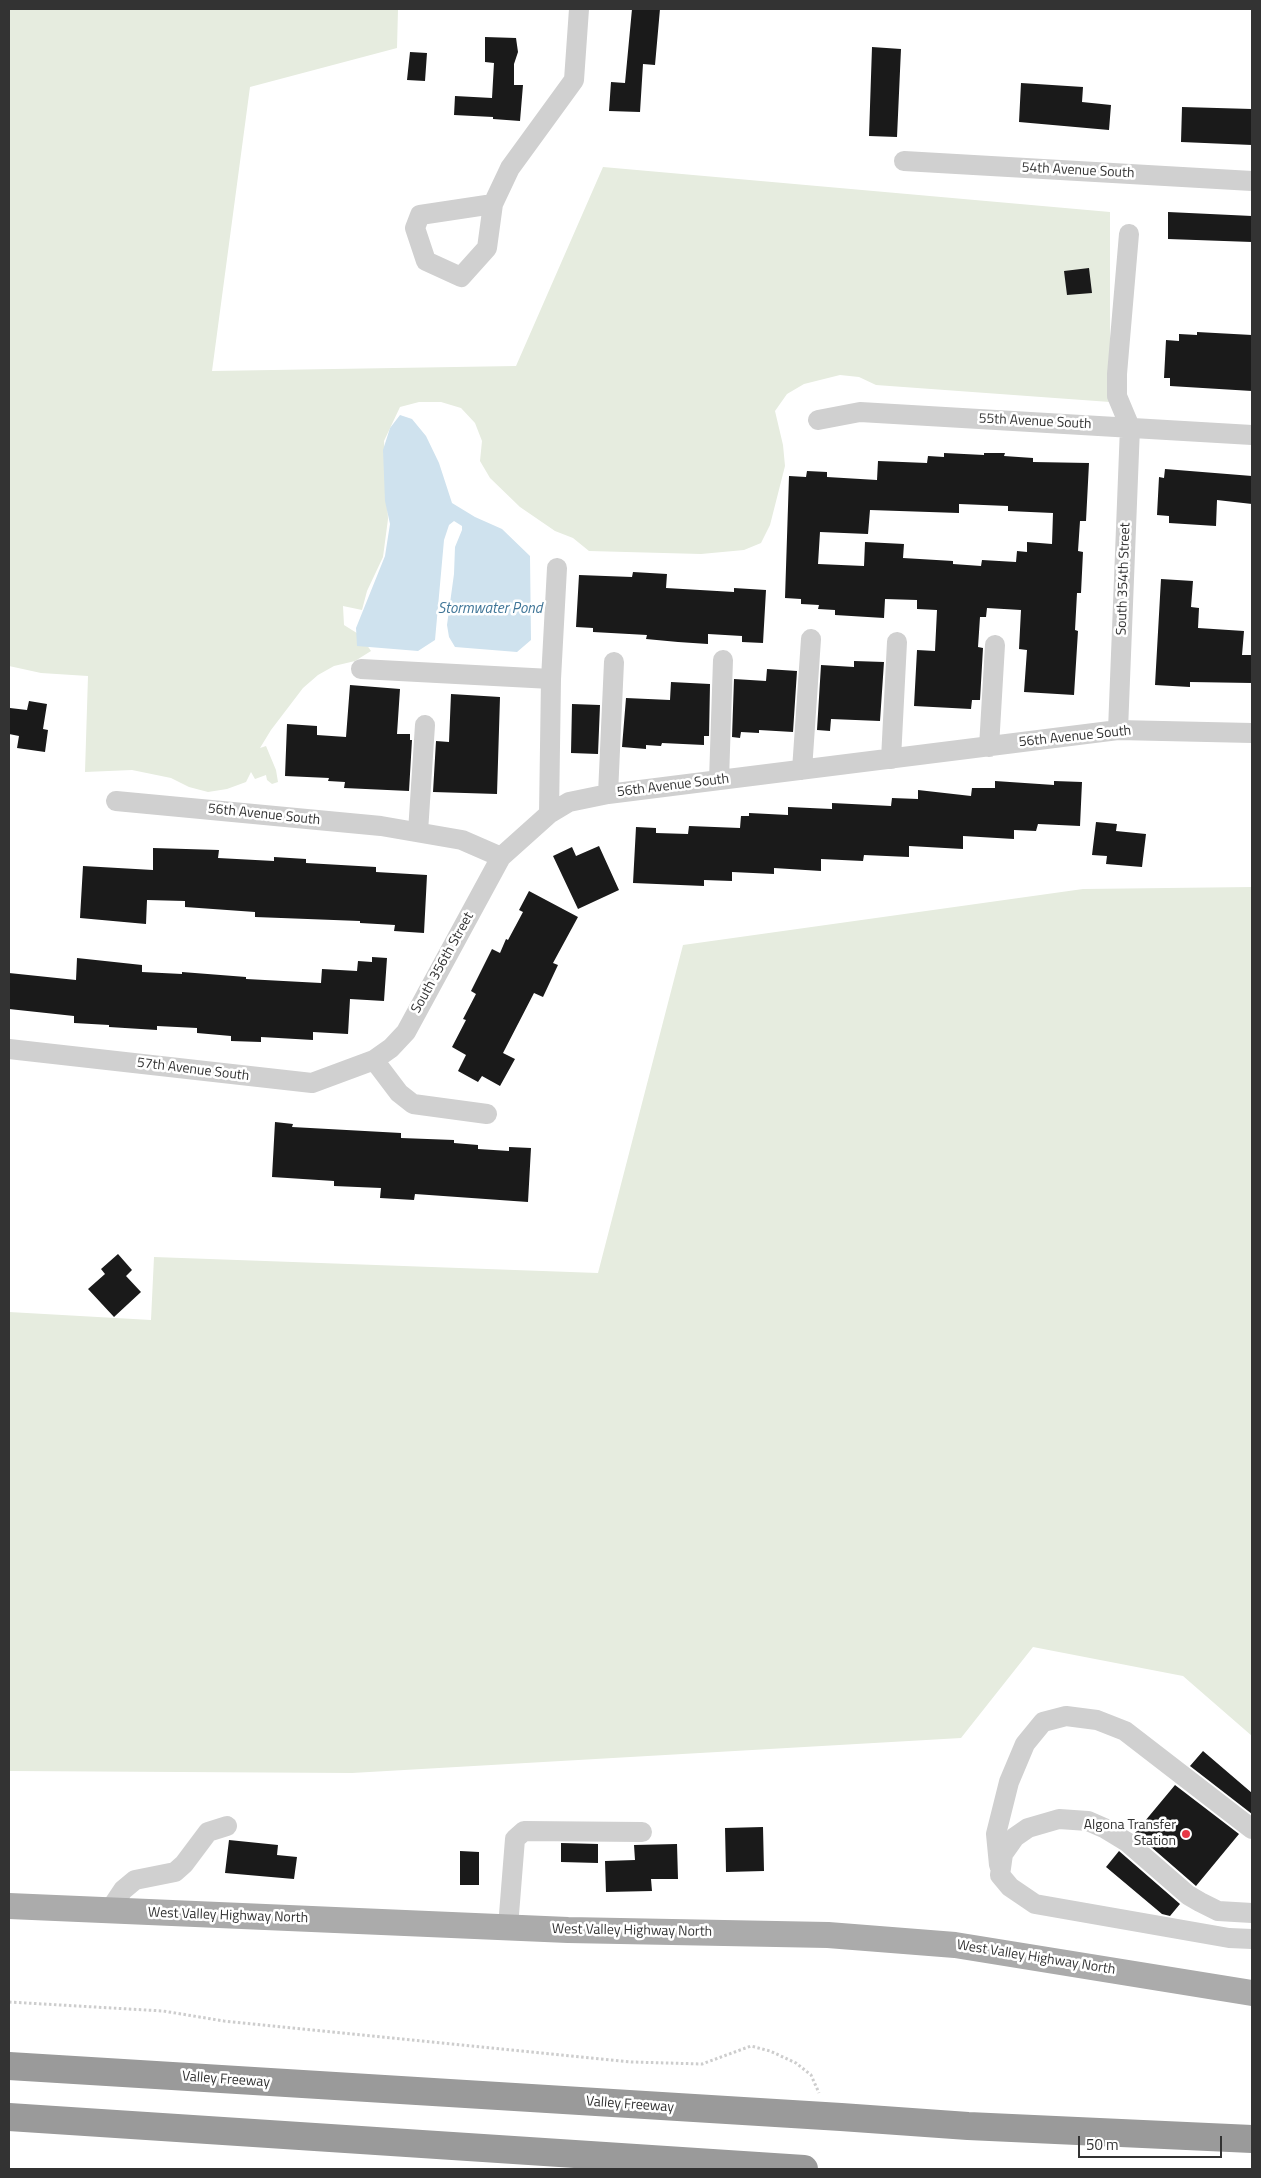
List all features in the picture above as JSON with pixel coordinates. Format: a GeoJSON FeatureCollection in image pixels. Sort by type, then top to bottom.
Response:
{"type":"FeatureCollection","features":[{"type":"Feature","properties":{"kind":"highway","name":"Valley Freeway"},"geometry":{"type":"LineString","coordinates":[[9,2066],[968,2126],[1252,2139]]}},
{"type":"Feature","properties":{"kind":"highway"},"geometry":{"type":"LineString","coordinates":[[9,2117],[804,2169]]}},
{"type":"Feature","properties":{"kind":"main road","name":"West Valley Highway North"},"geometry":{"type":"LineString","coordinates":[[9,1906],[508,1927],[828,1935],[955,1945],[1252,1993]]}},
{"type":"Feature","properties":{"kind":"street"},"geometry":{"type":"LineString","coordinates":[[492,204],[510,168],[574,80],[579,9]]}},
{"type":"Feature","properties":{"kind":"street","name":"54th Avenue South"},"geometry":{"type":"LineString","coordinates":[[904,161],[1252,181]]}},
{"type":"Feature","properties":{"kind":"street"},"geometry":{"type":"LineString","coordinates":[[1128,234],[1117,396],[1130,427]]}},
{"type":"Feature","properties":{"kind":"street","name":"55th Avenue South"},"geometry":{"type":"LineString","coordinates":[[818,420],[860,412],[1252,435]]}},
{"type":"Feature","properties":{"kind":"street","name":"South 354th Street"},"geometry":{"type":"LineString","coordinates":[[1118,730],[1130,427]]}},
{"type":"Feature","properties":{"kind":"street"},"geometry":{"type":"LineString","coordinates":[[549,814],[550,679],[557,568]]}},
{"type":"Feature","properties":{"kind":"street"},"geometry":{"type":"LineString","coordinates":[[802,770],[812,639]]}},
{"type":"Feature","properties":{"kind":"street"},"geometry":{"type":"LineString","coordinates":[[891,759],[897,642]]}},
{"type":"Feature","properties":{"kind":"street"},"geometry":{"type":"LineString","coordinates":[[989,746],[995,645]]}},
{"type":"Feature","properties":{"kind":"street"},"geometry":{"type":"LineString","coordinates":[[719,780],[723,660]]}},
{"type":"Feature","properties":{"kind":"street"},"geometry":{"type":"LineString","coordinates":[[608,794],[614,662]]}},
{"type":"Feature","properties":{"kind":"street"},"geometry":{"type":"LineString","coordinates":[[361,668],[550,679]]}},
{"type":"Feature","properties":{"kind":"street"},"geometry":{"type":"LineString","coordinates":[[418,832],[425,725]]}},
{"type":"Feature","properties":{"kind":"street","name":"56th Avenue South"},"geometry":{"type":"LineString","coordinates":[[116,801],[382,826],[462,840],[501,857],[549,814],[569,802],[608,794],[1118,730],[1252,733]]}},
{"type":"Feature","properties":{"kind":"street","name":"South 356th Street"},"geometry":{"type":"LineString","coordinates":[[374,1060],[391,1048],[406,1032],[501,857]]}},
{"type":"Feature","properties":{"kind":"street","name":"57th Avenue South"},"geometry":{"type":"LineString","coordinates":[[9,1049],[312,1083],[374,1060]]}},
{"type":"Feature","properties":{"kind":"street"},"geometry":{"type":"LineString","coordinates":[[374,1060],[399,1093],[414,1104],[487,1114]]}},
{"type":"Feature","properties":{"kind":"street"},"geometry":{"type":"LineString","coordinates":[[1252,1829],[1125,1731],[1097,1720],[1066,1716],[1043,1722],[1024,1744],[1009,1782],[996,1834],[1000,1875],[1010,1888],[1035,1904],[1229,1938],[1252,1940]]}},
{"type":"Feature","properties":{"kind":"street"},"geometry":{"type":"LineString","coordinates":[[1000,1875],[1003,1854],[1015,1837],[1028,1828],[1059,1820],[1088,1822],[1104,1828],[1126,1842],[1200,1902],[1218,1910],[1252,1913]]}},
{"type":"Feature","properties":{"kind":"street"},"geometry":{"type":"LineString","coordinates":[[109,1910],[123,1890],[135,1880],[175,1872],[184,1864],[208,1832],[227,1826]]}},
{"type":"Feature","properties":{"kind":"street"},"geometry":{"type":"LineString","coordinates":[[508,1927],[515,1839],[524,1831],[642,1832]]}},
{"type":"Feature","properties":{"kind":"path"},"geometry":{"type":"LineString","coordinates":[[9,2002],[163,2011],[224,2021],[632,2062],[702,2064],[751,2046],[770,2051],[796,2063],[811,2075],[829,2116]]}},
{"type":"Feature","properties":{"kind":"shaded area"},"geometry":{"type":"Polygon","coordinates":[[[9,9],[398,9],[397,48],[250,87],[212,371],[516,366],[603,167],[1110,212],[1110,402],[876,385],[859,377],[840,375],[804,384],[787,394],[775,411],[783,445],[785,466],[770,525],[761,543],[744,550],[701,554],[589,551],[573,538],[555,531],[520,507],[490,478],[480,461],[482,441],[475,423],[461,408],[441,402],[419,402],[400,407],[384,441],[388,519],[383,557],[367,591],[362,610],[343,606],[344,625],[360,635],[371,651],[355,661],[334,666],[318,675],[303,688],[271,730],[260,748],[266,746],[276,770],[278,782],[272,784],[267,780],[266,775],[255,779],[251,772],[246,782],[227,789],[208,792],[189,787],[171,778],[132,770],[85,772],[88,676],[41,673],[9,666],[9,9]]]}},
{"type":"Feature","properties":{"kind":"shaded area"},"geometry":{"type":"Polygon","coordinates":[[[1252,887],[1252,1736],[1183,1676],[1033,1647],[961,1738],[352,1773],[9,1771],[9,1312],[151,1320],[154,1257],[598,1273],[683,945],[1083,889],[1252,887]]]}},
{"type":"Feature","properties":{"kind":"water","name":"Stormwater Pond"},"geometry":{"type":"Polygon","coordinates":[[[400,415],[412,419],[426,436],[439,463],[452,503],[475,517],[502,529],[530,556],[531,640],[517,652],[455,647],[449,637],[447,625],[454,574],[455,547],[462,530],[462,526],[454,521],[449,525],[444,540],[435,640],[418,651],[357,646],[356,628],[385,556],[390,524],[385,501],[383,450],[390,428],[400,415]]]}},
{"type":"Feature","properties":{"kind":"building"},"geometry":{"type":"Polygon","coordinates":[[[632,9],[660,9],[655,65],[643,64],[640,112],[609,111],[611,82],[625,83],[632,9]]]}},
{"type":"Feature","properties":{"kind":"building"},"geometry":{"type":"Polygon","coordinates":[[[485,37],[516,38],[518,52],[514,64],[514,85],[523,85],[520,121],[493,119],[493,117],[454,115],[455,96],[492,98],[494,63],[485,62],[485,37]]]}},
{"type":"Feature","properties":{"kind":"building"},"geometry":{"type":"Polygon","coordinates":[[[872,47],[901,49],[897,137],[869,136],[872,47]]]}},
{"type":"Feature","properties":{"kind":"building"},"geometry":{"type":"Polygon","coordinates":[[[410,52],[427,53],[425,81],[407,80],[410,52]]]}},
{"type":"Feature","properties":{"kind":"building"},"geometry":{"type":"Polygon","coordinates":[[[1021,83],[1083,87],[1082,102],[1111,105],[1109,130],[1019,122],[1021,83]]]}},
{"type":"Feature","properties":{"kind":"building"},"geometry":{"type":"Polygon","coordinates":[[[1182,107],[1252,109],[1252,145],[1181,142],[1182,107]]]}},
{"type":"Feature","properties":{"kind":"building"},"geometry":{"type":"Polygon","coordinates":[[[1168,212],[1252,216],[1252,242],[1168,239],[1168,212]]]}},
{"type":"Feature","properties":{"kind":"building"},"geometry":{"type":"Polygon","coordinates":[[[1089,268],[1092,293],[1067,295],[1064,271],[1089,268]]]}},
{"type":"Feature","properties":{"kind":"building"},"geometry":{"type":"Polygon","coordinates":[[[1197,332],[1252,335],[1252,391],[1170,386],[1170,378],[1164,378],[1166,340],[1179,341],[1179,334],[1197,335],[1197,332]]]}},
{"type":"Feature","properties":{"kind":"building"},"geometry":{"type":"Polygon","coordinates":[[[944,453],[984,455],[984,453],[1005,453],[1004,456],[1033,458],[1033,462],[1089,463],[1086,521],[1080,521],[1078,551],[1083,552],[1081,593],[1077,593],[1075,630],[1078,631],[1074,695],[1024,692],[1027,650],[1019,649],[1021,610],[987,608],[986,617],[980,617],[978,647],[983,648],[980,700],[972,700],[971,709],[914,706],[917,650],[935,651],[937,610],[917,609],[917,600],[885,599],[884,618],[835,615],[835,610],[818,609],[819,605],[801,604],[801,599],[785,598],[789,476],[806,477],[807,471],[827,472],[827,477],[877,480],[878,461],[927,463],[928,456],[944,457],[944,453]],[[959,504],[959,513],[870,510],[868,534],[820,532],[818,564],[864,566],[865,542],[904,544],[903,558],[953,561],[953,564],[981,566],[982,560],[1016,562],[1017,551],[1027,552],[1027,542],[1052,544],[1053,513],[1008,511],[1008,506],[959,504]]]}},
{"type":"Feature","properties":{"kind":"building"},"geometry":{"type":"Polygon","coordinates":[[[1165,469],[1252,476],[1252,504],[1217,500],[1216,526],[1169,523],[1169,516],[1157,515],[1159,477],[1164,478],[1165,469]]]}},
{"type":"Feature","properties":{"kind":"building"},"geometry":{"type":"Polygon","coordinates":[[[633,572],[667,574],[666,588],[734,592],[734,588],[766,590],[763,643],[742,642],[742,636],[708,634],[708,644],[678,642],[646,639],[647,635],[593,632],[593,628],[576,627],[579,575],[632,577],[633,572]]]}},
{"type":"Feature","properties":{"kind":"building"},"geometry":{"type":"Polygon","coordinates":[[[1161,579],[1193,581],[1191,607],[1199,608],[1198,628],[1244,631],[1242,655],[1252,655],[1252,683],[1190,682],[1190,687],[1155,685],[1161,579]]]}},
{"type":"Feature","properties":{"kind":"building"},"geometry":{"type":"Polygon","coordinates":[[[854,661],[884,662],[880,721],[831,719],[830,731],[817,730],[821,665],[854,667],[854,661]]]}},
{"type":"Feature","properties":{"kind":"building"},"geometry":{"type":"Polygon","coordinates":[[[767,669],[797,671],[793,732],[759,730],[759,733],[741,732],[740,738],[732,737],[734,679],[766,681],[767,669]]]}},
{"type":"Feature","properties":{"kind":"building"},"geometry":{"type":"Polygon","coordinates":[[[671,682],[710,684],[709,736],[704,736],[704,745],[662,743],[661,746],[646,745],[646,749],[622,747],[626,698],[670,700],[671,682]]]}},
{"type":"Feature","properties":{"kind":"building"},"geometry":{"type":"Polygon","coordinates":[[[350,685],[400,689],[397,734],[410,734],[410,740],[412,740],[409,791],[344,788],[345,782],[328,781],[329,778],[285,776],[287,724],[317,726],[317,735],[346,737],[350,685]]]}},
{"type":"Feature","properties":{"kind":"building"},"geometry":{"type":"Polygon","coordinates":[[[451,694],[500,697],[497,794],[433,792],[436,741],[449,742],[451,694]]]}},
{"type":"Feature","properties":{"kind":"building"},"geometry":{"type":"Polygon","coordinates":[[[29,701],[47,704],[43,729],[48,730],[45,752],[17,748],[19,736],[9,734],[10,708],[27,710],[29,701]]]}},
{"type":"Feature","properties":{"kind":"building"},"geometry":{"type":"Polygon","coordinates":[[[572,704],[600,705],[598,754],[571,753],[572,704]]]}},
{"type":"Feature","properties":{"kind":"building"},"geometry":{"type":"Polygon","coordinates":[[[995,781],[1054,785],[1054,781],[1082,782],[1080,826],[1038,824],[1036,831],[1014,830],[1014,839],[963,836],[963,849],[909,846],[909,857],[864,855],[863,861],[821,859],[821,871],[774,868],[774,874],[732,872],[732,881],[704,880],[704,886],[633,883],[636,827],[656,828],[656,833],[688,834],[689,826],[740,828],[741,816],[749,816],[749,813],[788,815],[788,807],[832,809],[832,803],[891,806],[892,798],[918,799],[918,790],[971,796],[972,788],[995,788],[995,781]]]}},
{"type":"Feature","properties":{"kind":"building"},"geometry":{"type":"Polygon","coordinates":[[[1096,822],[1117,824],[1116,831],[1146,834],[1142,867],[1106,864],[1107,856],[1092,855],[1096,822]]]}},
{"type":"Feature","properties":{"kind":"building"},"geometry":{"type":"Polygon","coordinates":[[[599,846],[619,890],[578,909],[553,856],[572,847],[576,856],[599,846]]]}},
{"type":"Feature","properties":{"kind":"building"},"geometry":{"type":"Polygon","coordinates":[[[153,848],[219,850],[218,858],[274,861],[274,857],[306,859],[306,863],[376,867],[376,872],[427,875],[424,933],[394,931],[395,925],[360,923],[360,921],[255,917],[255,912],[185,907],[185,901],[147,900],[146,924],[80,918],[83,866],[153,870],[153,848]]]}},
{"type":"Feature","properties":{"kind":"building"},"geometry":{"type":"Polygon","coordinates":[[[529,891],[578,917],[553,963],[558,965],[543,997],[534,993],[503,1053],[515,1059],[500,1086],[482,1076],[478,1082],[458,1071],[466,1055],[452,1047],[466,1020],[463,1019],[476,994],[471,991],[492,949],[500,953],[506,939],[508,940],[523,912],[519,910],[529,891]]]}},
{"type":"Feature","properties":{"kind":"building"},"geometry":{"type":"Polygon","coordinates":[[[372,957],[387,958],[384,1001],[350,999],[348,1034],[313,1032],[313,1040],[261,1037],[261,1042],[231,1041],[231,1036],[197,1033],[197,1028],[157,1026],[157,1030],[109,1027],[109,1025],[74,1023],[74,1016],[9,1009],[9,973],[76,980],[77,958],[142,965],[142,972],[182,974],[182,972],[246,977],[246,979],[321,983],[322,969],[357,971],[358,961],[372,962],[372,957]]]}},
{"type":"Feature","properties":{"kind":"building"},"geometry":{"type":"Polygon","coordinates":[[[275,1122],[293,1124],[292,1127],[401,1133],[401,1138],[454,1140],[454,1143],[478,1145],[478,1149],[509,1151],[509,1147],[531,1148],[528,1202],[415,1194],[414,1200],[380,1198],[381,1188],[334,1186],[334,1181],[272,1177],[275,1122]]]}},
{"type":"Feature","properties":{"kind":"building"},"geometry":{"type":"Polygon","coordinates":[[[118,1254],[132,1270],[126,1276],[141,1292],[114,1317],[88,1289],[105,1274],[101,1269],[118,1254]]]}},
{"type":"Feature","properties":{"kind":"building"},"geometry":{"type":"Polygon","coordinates":[[[1203,1751],[1252,1793],[1252,1814],[1190,1766],[1203,1751]]]}},
{"type":"Feature","properties":{"kind":"building"},"geometry":{"type":"Polygon","coordinates":[[[1175,1785],[1239,1834],[1196,1886],[1135,1833],[1175,1785]]]}},
{"type":"Feature","properties":{"kind":"building"},"geometry":{"type":"Polygon","coordinates":[[[763,1827],[764,1871],[726,1872],[725,1828],[763,1827]]]}},
{"type":"Feature","properties":{"kind":"building"},"geometry":{"type":"Polygon","coordinates":[[[229,1840],[278,1845],[277,1855],[297,1857],[294,1879],[225,1873],[229,1840]]]}},
{"type":"Feature","properties":{"kind":"building"},"geometry":{"type":"Polygon","coordinates":[[[561,1843],[598,1844],[598,1863],[561,1862],[561,1843]]]}},
{"type":"Feature","properties":{"kind":"building"},"geometry":{"type":"Polygon","coordinates":[[[677,1844],[678,1879],[651,1879],[652,1891],[606,1892],[605,1861],[635,1860],[634,1845],[677,1844]]]}},
{"type":"Feature","properties":{"kind":"building"},"geometry":{"type":"Polygon","coordinates":[[[460,1851],[479,1852],[479,1885],[460,1885],[460,1851]]]}},
{"type":"Feature","properties":{"kind":"building"},"geometry":{"type":"Polygon","coordinates":[[[1119,1851],[1180,1904],[1170,1916],[1162,1914],[1106,1867],[1119,1851]]]}},
{"type":"Feature","properties":{"kind":"place","name":"Algona Transfer Station"},"geometry":{"type":"Point","coordinates":[1186,1834]}}]}
